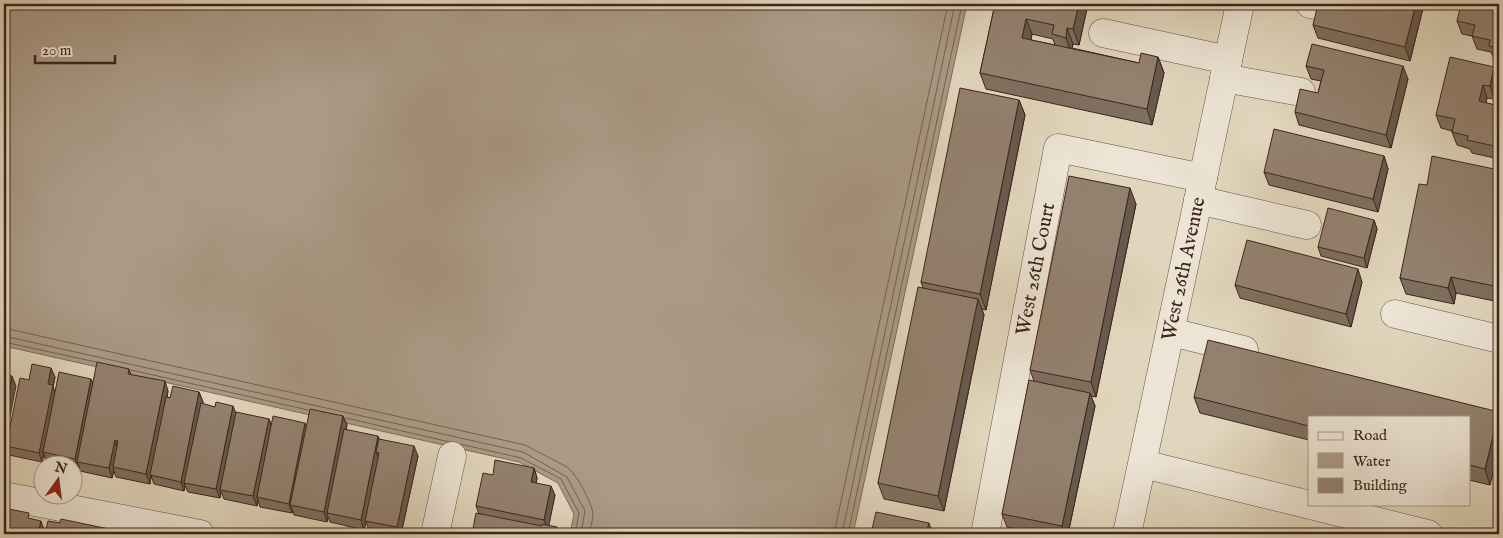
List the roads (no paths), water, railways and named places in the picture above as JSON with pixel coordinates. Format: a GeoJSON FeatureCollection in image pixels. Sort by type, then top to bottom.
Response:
{"type":"FeatureCollection","features":[{"type":"Feature","properties":{"kind":"street","name":"West 26th Avenue"},"geometry":{"type":"LineString","coordinates":[[1127,534],[1240,4]]}},
{"type":"Feature","properties":{"kind":"street"},"geometry":{"type":"LineString","coordinates":[[1103,34],[1301,92]]}},
{"type":"Feature","properties":{"kind":"street","name":"West 26th Court"},"geometry":{"type":"LineString","coordinates":[[985,534],[1058,148],[1201,189]]}},
{"type":"Feature","properties":{"kind":"street"},"geometry":{"type":"LineString","coordinates":[[1201,189],[1308,225]]}},
{"type":"Feature","properties":{"kind":"street"},"geometry":{"type":"LineString","coordinates":[[1395,314],[1499,339]]}},
{"type":"Feature","properties":{"kind":"street"},"geometry":{"type":"LineString","coordinates":[[1171,332],[1266,356]]}},
{"type":"Feature","properties":{"kind":"street"},"geometry":{"type":"LineString","coordinates":[[435,534],[452,456]]}},
{"type":"Feature","properties":{"kind":"street"},"geometry":{"type":"LineString","coordinates":[[1143,464],[1308,505]]}},
{"type":"Feature","properties":{"kind":"street"},"geometry":{"type":"LineString","coordinates":[[4,496],[186,533]]}},
{"type":"Feature","properties":{"kind":"street"},"geometry":{"type":"LineString","coordinates":[[1314,506],[1428,534]]}},
{"type":"Feature","properties":{"kind":"water"},"geometry":{"type":"Polygon","coordinates":[[[4,4],[967,4],[853,534],[570,534],[574,514],[558,483],[519,462],[4,346],[4,4]]]}}]}
